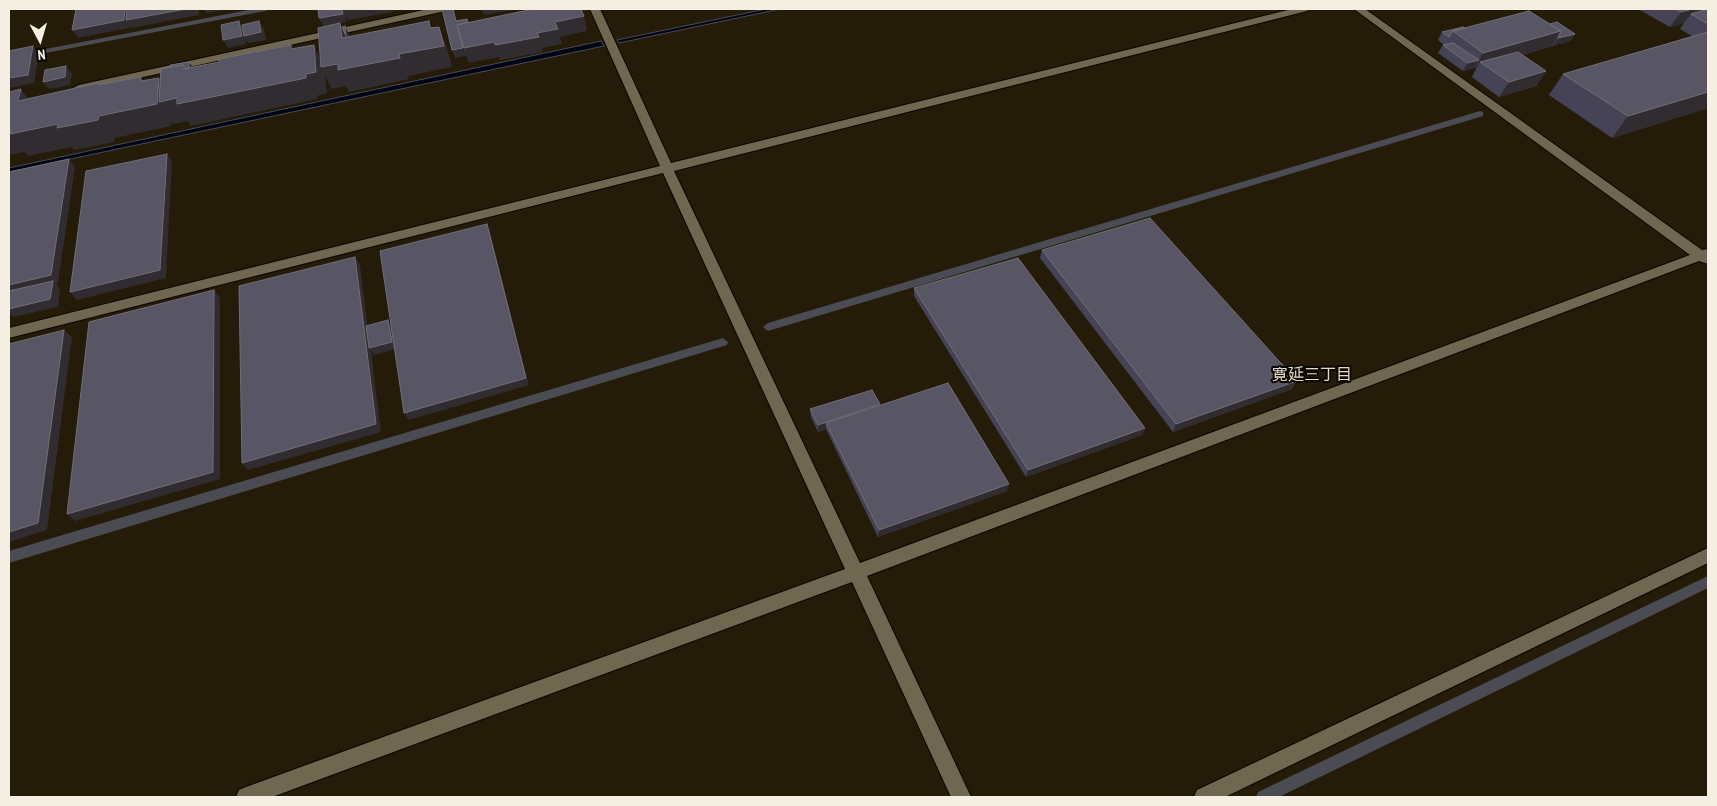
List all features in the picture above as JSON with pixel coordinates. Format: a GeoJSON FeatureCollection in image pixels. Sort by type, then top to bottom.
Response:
{"type":"FeatureCollection","features":[{"type":"Feature","properties":{"kind":"street"},"geometry":{"type":"LineString","coordinates":[[66,91],[441,9]]}},
{"type":"Feature","properties":{"kind":"street"},"geometry":{"type":"LineString","coordinates":[[595,9],[667,168],[961,797]]}},
{"type":"Feature","properties":{"kind":"street"},"geometry":{"type":"LineString","coordinates":[[9,333],[1303,9]]}},
{"type":"Feature","properties":{"kind":"street"},"geometry":{"type":"LineString","coordinates":[[1359,9],[1705,257]]}},
{"type":"Feature","properties":{"kind":"street"},"geometry":{"type":"LineString","coordinates":[[246,797],[1705,257]]}},
{"type":"Feature","properties":{"kind":"street"},"geometry":{"type":"LineString","coordinates":[[1204,797],[1708,555]]}},
{"type":"Feature","properties":{"kind":"water"},"geometry":{"type":"Polygon","coordinates":[[[766,9],[780,9],[619,43],[617,40],[766,9]]]}},
{"type":"Feature","properties":{"kind":"water"},"geometry":{"type":"Polygon","coordinates":[[[601,41],[604,46],[9,172],[9,168],[601,41]]]}},
{"type":"Feature","properties":{"kind":"building"},"geometry":{"type":"Polygon","coordinates":[[[76,9],[125,9],[124,20],[72,30],[76,9]]]}},
{"type":"Feature","properties":{"kind":"building"},"geometry":{"type":"Polygon","coordinates":[[[127,9],[186,9],[126,20],[127,9]]]}},
{"type":"Feature","properties":{"kind":"building"},"geometry":{"type":"Polygon","coordinates":[[[318,9],[342,9],[343,14],[319,18],[318,9]]]}},
{"type":"Feature","properties":{"kind":"building"},"geometry":{"type":"Polygon","coordinates":[[[442,9],[453,9],[456,21],[467,19],[468,22],[457,25],[463,48],[452,50],[442,9]]]}},
{"type":"Feature","properties":{"kind":"building"},"geometry":{"type":"Polygon","coordinates":[[[533,9],[581,9],[584,16],[555,22],[558,29],[537,33],[539,37],[495,45],[494,42],[464,48],[457,25],[533,9]]]}},
{"type":"Feature","properties":{"kind":"building"},"geometry":{"type":"Polygon","coordinates":[[[1675,9],[1692,9],[1681,12],[1675,9]]]}},
{"type":"Feature","properties":{"kind":"building"},"geometry":{"type":"Polygon","coordinates":[[[1708,9],[1708,24],[1691,14],[1708,9]]]}},
{"type":"Feature","properties":{"kind":"building"},"geometry":{"type":"Polygon","coordinates":[[[1529,11],[1561,31],[1483,53],[1453,31],[1529,11]]]}},
{"type":"Feature","properties":{"kind":"building"},"geometry":{"type":"Polygon","coordinates":[[[239,21],[242,36],[223,40],[221,25],[239,21]]]}},
{"type":"Feature","properties":{"kind":"building"},"geometry":{"type":"Polygon","coordinates":[[[259,21],[261,32],[244,36],[242,25],[259,21]]]}},
{"type":"Feature","properties":{"kind":"building"},"geometry":{"type":"Polygon","coordinates":[[[429,21],[430,28],[439,27],[444,46],[399,54],[400,58],[338,70],[338,64],[321,67],[318,28],[340,23],[342,38],[429,21]]]}},
{"type":"Feature","properties":{"kind":"building"},"geometry":{"type":"Polygon","coordinates":[[[1557,22],[1575,34],[1558,38],[1561,31],[1550,24],[1557,22]]]}},
{"type":"Feature","properties":{"kind":"building"},"geometry":{"type":"Polygon","coordinates":[[[1465,28],[1453,31],[1449,37],[1442,32],[1465,28]]]}},
{"type":"Feature","properties":{"kind":"building"},"geometry":{"type":"Polygon","coordinates":[[[1708,32],[1708,92],[1628,116],[1563,74],[1708,32]]]}},
{"type":"Feature","properties":{"kind":"building"},"geometry":{"type":"Polygon","coordinates":[[[1453,43],[1479,60],[1467,63],[1443,45],[1453,43]]]}},
{"type":"Feature","properties":{"kind":"building"},"geometry":{"type":"Polygon","coordinates":[[[291,45],[291,49],[314,45],[316,72],[306,74],[306,78],[177,104],[177,98],[159,102],[161,69],[183,65],[183,69],[219,62],[219,59],[291,45]]]}},
{"type":"Feature","properties":{"kind":"building"},"geometry":{"type":"Polygon","coordinates":[[[33,46],[28,75],[9,78],[9,51],[33,46]]]}},
{"type":"Feature","properties":{"kind":"building"},"geometry":{"type":"Polygon","coordinates":[[[1518,52],[1546,71],[1509,82],[1480,62],[1518,52]]]}},
{"type":"Feature","properties":{"kind":"building"},"geometry":{"type":"Polygon","coordinates":[[[189,62],[189,68],[186,69],[183,65],[170,67],[170,65],[189,62]]]}},
{"type":"Feature","properties":{"kind":"building"},"geometry":{"type":"Polygon","coordinates":[[[66,66],[65,77],[43,82],[45,70],[66,66]]]}},
{"type":"Feature","properties":{"kind":"building"},"geometry":{"type":"Polygon","coordinates":[[[141,77],[141,81],[159,78],[157,104],[99,116],[98,120],[57,128],[58,124],[10,134],[9,92],[21,89],[18,101],[98,83],[98,85],[141,77]]]}},
{"type":"Feature","properties":{"kind":"building"},"geometry":{"type":"Polygon","coordinates":[[[167,154],[160,270],[70,292],[86,171],[167,154]]]}},
{"type":"Feature","properties":{"kind":"building"},"geometry":{"type":"Polygon","coordinates":[[[69,159],[51,275],[9,285],[9,172],[69,159]]]}},
{"type":"Feature","properties":{"kind":"building"},"geometry":{"type":"Polygon","coordinates":[[[1150,218],[1297,381],[1176,424],[1042,250],[1150,218]]]}},
{"type":"Feature","properties":{"kind":"building"},"geometry":{"type":"Polygon","coordinates":[[[487,224],[526,378],[404,413],[380,251],[487,224]]]}},
{"type":"Feature","properties":{"kind":"building"},"geometry":{"type":"Polygon","coordinates":[[[355,257],[376,424],[242,463],[239,286],[355,257]]]}},
{"type":"Feature","properties":{"kind":"building"},"geometry":{"type":"Polygon","coordinates":[[[1018,258],[1145,428],[1028,470],[914,288],[1018,258]]]}},
{"type":"Feature","properties":{"kind":"building"},"geometry":{"type":"Polygon","coordinates":[[[53,281],[50,299],[9,309],[9,291],[53,281]]]}},
{"type":"Feature","properties":{"kind":"building"},"geometry":{"type":"Polygon","coordinates":[[[214,290],[213,472],[67,514],[89,322],[214,290]]]}},
{"type":"Feature","properties":{"kind":"building"},"geometry":{"type":"Polygon","coordinates":[[[388,320],[392,342],[369,348],[366,326],[388,320]]]}},
{"type":"Feature","properties":{"kind":"building"},"geometry":{"type":"Polygon","coordinates":[[[64,330],[38,523],[9,532],[9,344],[64,330]]]}},
{"type":"Feature","properties":{"kind":"building"},"geometry":{"type":"Polygon","coordinates":[[[948,383],[1009,484],[879,530],[826,423],[948,383]]]}},
{"type":"Feature","properties":{"kind":"building"},"geometry":{"type":"Polygon","coordinates":[[[872,390],[880,404],[818,425],[810,409],[872,390]]]}},
{"type":"Feature","properties":{"kind":"waterway"},"geometry":{"type":"LineString","coordinates":[[9,58],[265,9]]}},
{"type":"Feature","properties":{"kind":"waterway"},"geometry":{"type":"LineString","coordinates":[[768,327],[1480,114]]}},
{"type":"Feature","properties":{"kind":"waterway"},"geometry":{"type":"LineString","coordinates":[[9,557],[723,342]]}},
{"type":"Feature","properties":{"kind":"waterway"},"geometry":{"type":"LineString","coordinates":[[1263,797],[1708,582]]}},
{"type":"Feature","properties":{"kind":"district","name":"寛延三丁目"},"geometry":{"type":"Point","coordinates":[1312,375]}}]}
